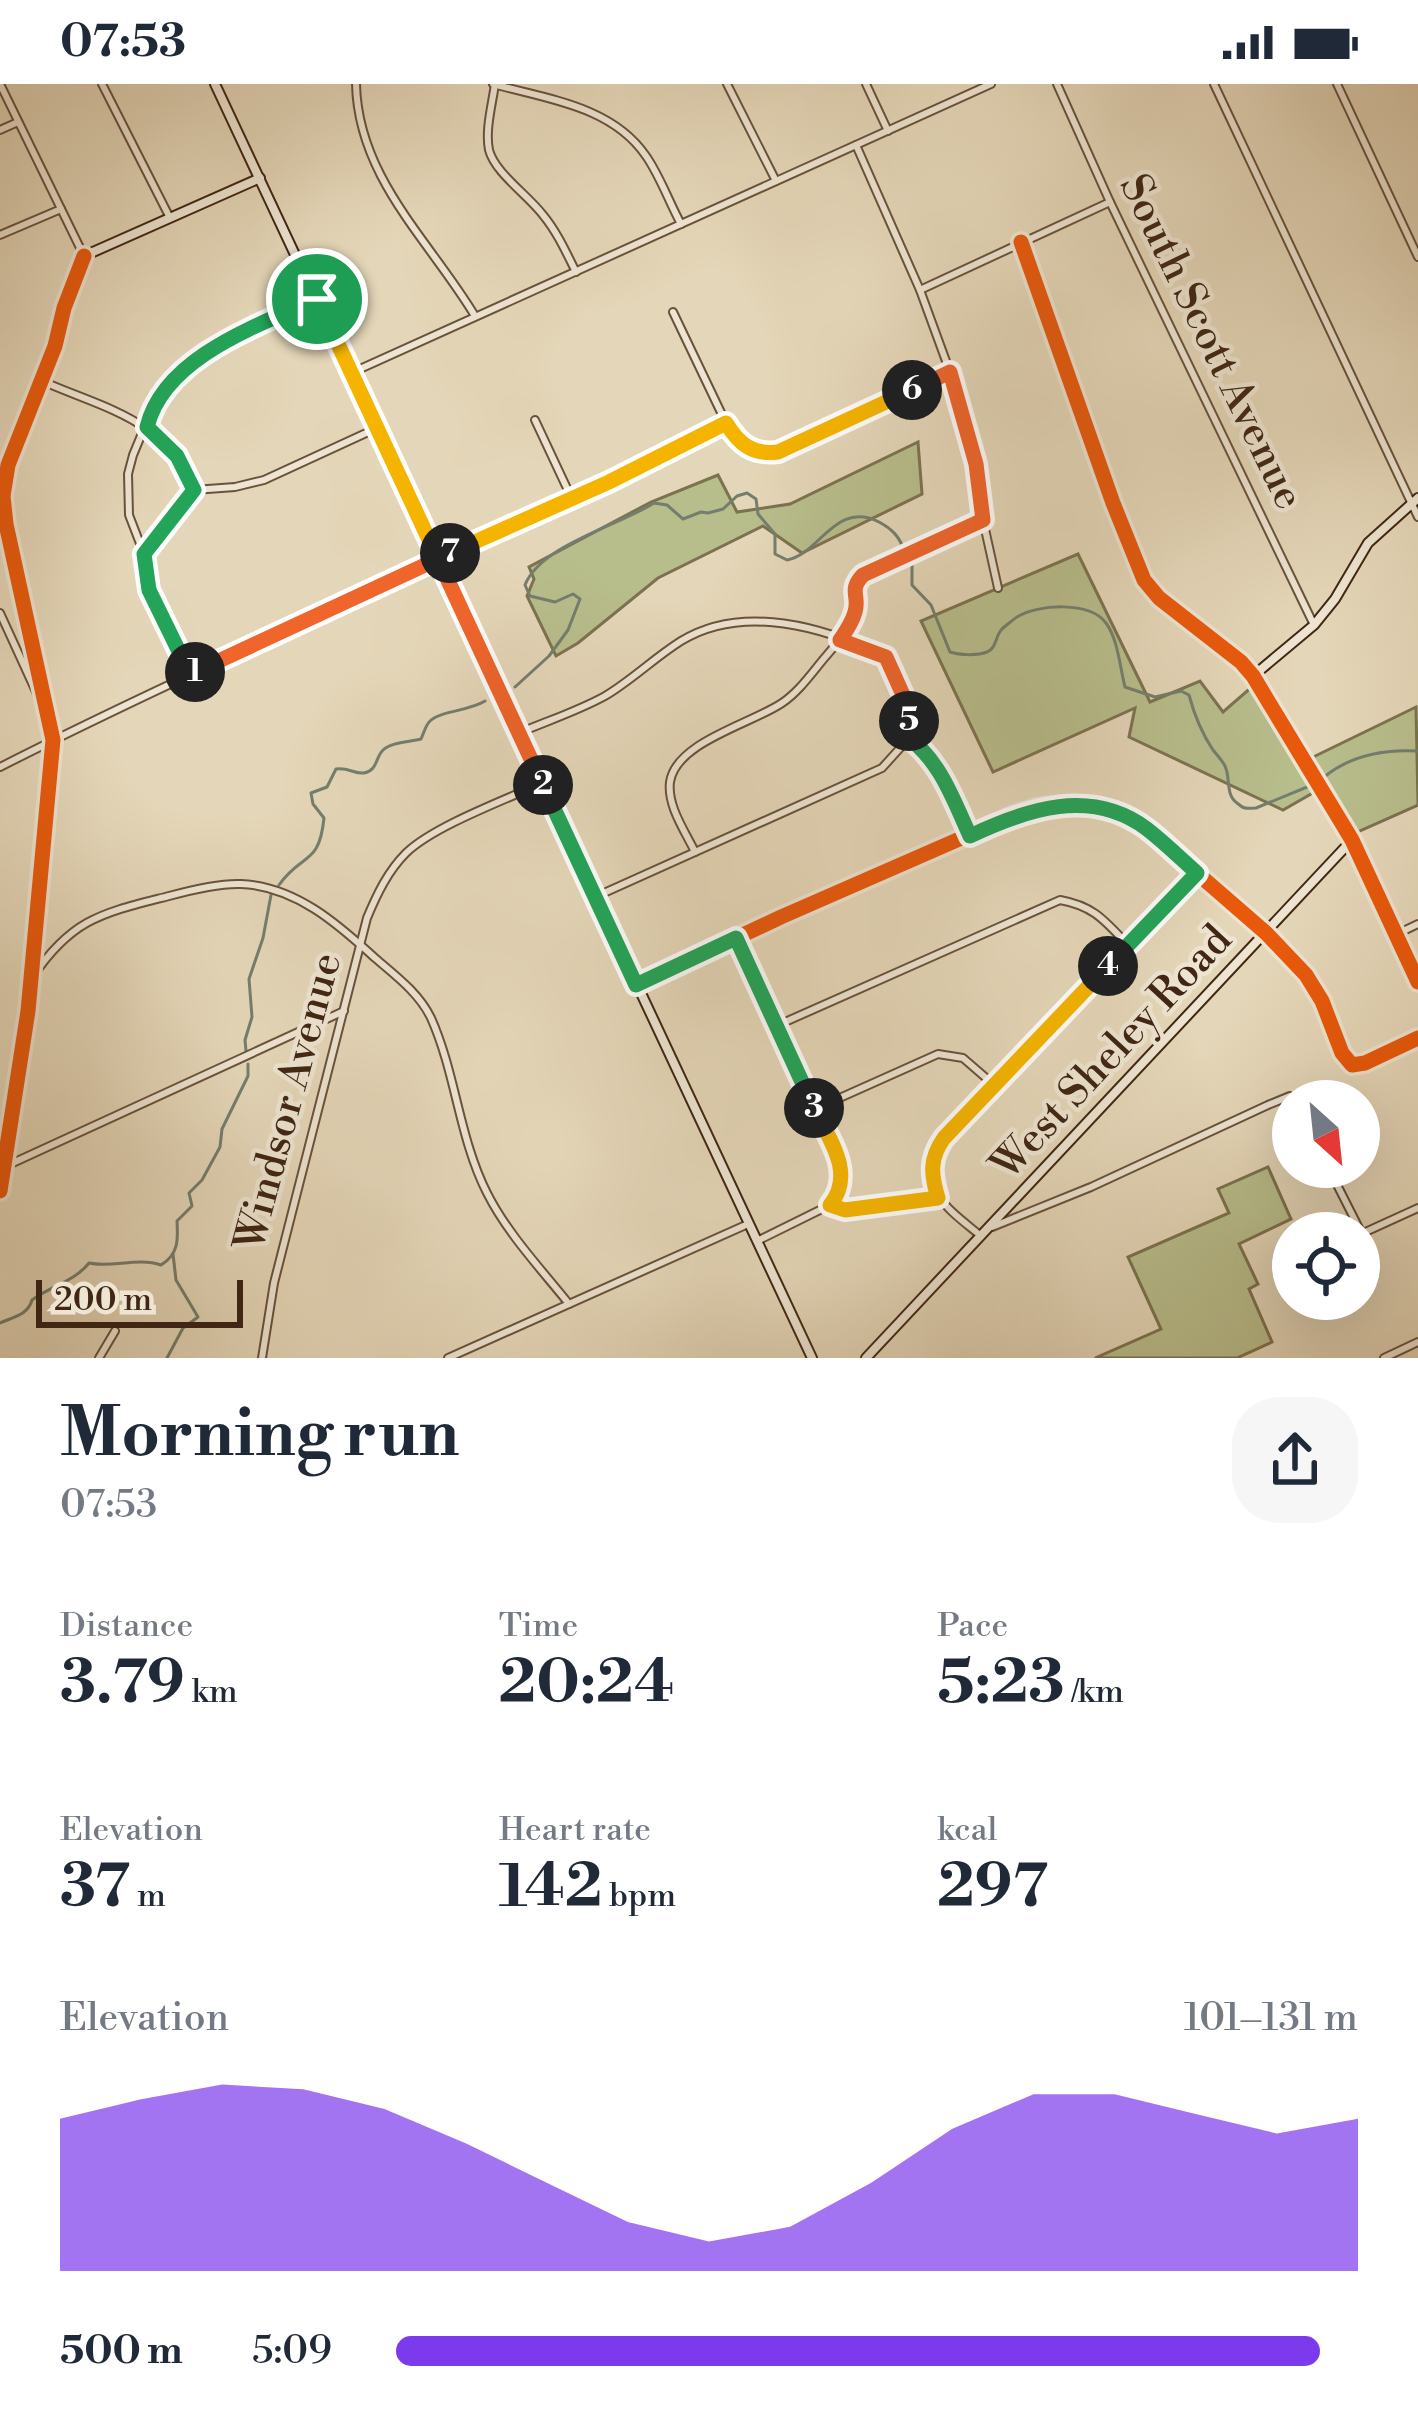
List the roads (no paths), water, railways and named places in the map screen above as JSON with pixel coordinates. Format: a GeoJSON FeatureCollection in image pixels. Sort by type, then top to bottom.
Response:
{"type":"FeatureCollection","features":[{"type":"Feature","properties":{"kind":"street"},"geometry":{"type":"LineString","coordinates":[[102,84],[170,218]]}},
{"type":"Feature","properties":{"kind":"street"},"geometry":{"type":"LineString","coordinates":[[215,84],[812,1358]]}},
{"type":"Feature","properties":{"kind":"street"},"geometry":{"type":"LineString","coordinates":[[356,84],[361,129],[370,154],[400,210],[452,277],[475,316]]}},
{"type":"Feature","properties":{"kind":"street"},"geometry":{"type":"LineString","coordinates":[[576,272],[546,218],[490,157],[494,84],[592,112],[620,128],[649,160],[680,224]]}},
{"type":"Feature","properties":{"kind":"street"},"geometry":{"type":"LineString","coordinates":[[727,84],[776,182]]}},
{"type":"Feature","properties":{"kind":"street"},"geometry":{"type":"LineString","coordinates":[[866,84],[888,131]]}},
{"type":"Feature","properties":{"kind":"street"},"geometry":{"type":"LineString","coordinates":[[352,373],[992,84]]}},
{"type":"Feature","properties":{"kind":"street","name":"South Scott Avenue"},"geometry":{"type":"LineString","coordinates":[[1057,84],[1314,625]]}},
{"type":"Feature","properties":{"kind":"street"},"geometry":{"type":"LineString","coordinates":[[1214,84],[1415,500],[1418,517]]}},
{"type":"Feature","properties":{"kind":"street"},"geometry":{"type":"LineString","coordinates":[[1337,84],[1418,257]]}},
{"type":"Feature","properties":{"kind":"street"},"geometry":{"type":"LineString","coordinates":[[1,86],[85,256]]}},
{"type":"Feature","properties":{"kind":"street"},"geometry":{"type":"LineString","coordinates":[[0,130],[18,122]]}},
{"type":"Feature","properties":{"kind":"street"},"geometry":{"type":"LineString","coordinates":[[856,146],[920,290],[950,372],[976,464],[998,588]]}},
{"type":"Feature","properties":{"kind":"street"},"geometry":{"type":"LineString","coordinates":[[0,1190],[30,981],[52,740],[10,543],[3,496],[7,466],[85,256],[260,178]]}},
{"type":"Feature","properties":{"kind":"street"},"geometry":{"type":"LineString","coordinates":[[920,290],[1110,202]]}},
{"type":"Feature","properties":{"kind":"street"},"geometry":{"type":"LineString","coordinates":[[0,235],[61,209]]}},
{"type":"Feature","properties":{"kind":"street"},"geometry":{"type":"LineString","coordinates":[[1021,242],[1144,580],[1253,676],[1352,841],[1418,982]]}},
{"type":"Feature","properties":{"kind":"street"},"geometry":{"type":"LineString","coordinates":[[190,674],[149,590],[144,554],[128,515],[133,455],[150,414],[169,386],[199,357],[317,299]]}},
{"type":"Feature","properties":{"kind":"street"},"geometry":{"type":"LineString","coordinates":[[674,312],[736,440],[765,454],[950,372]]}},
{"type":"Feature","properties":{"kind":"street"},"geometry":{"type":"LineString","coordinates":[[41,381],[147,427],[177,456],[194,490]]}},
{"type":"Feature","properties":{"kind":"street"},"geometry":{"type":"LineString","coordinates":[[535,419],[572,499]]}},
{"type":"Feature","properties":{"kind":"street"},"geometry":{"type":"LineString","coordinates":[[0,767],[726,423]]}},
{"type":"Feature","properties":{"kind":"street"},"geometry":{"type":"LineString","coordinates":[[144,554],[194,490],[264,480],[377,428]]}},
{"type":"Feature","properties":{"kind":"street"},"geometry":{"type":"LineString","coordinates":[[1253,676],[1314,625],[1368,543],[1415,500]]}},
{"type":"Feature","properties":{"kind":"street"},"geometry":{"type":"LineString","coordinates":[[695,852],[670,798],[670,779],[678,761],[786,701],[853,621],[858,604],[854,589],[863,575],[983,520]]}},
{"type":"Feature","properties":{"kind":"street"},"geometry":{"type":"LineString","coordinates":[[0,613],[45,710]]}},
{"type":"Feature","properties":{"kind":"street"},"geometry":{"type":"LineString","coordinates":[[519,733],[601,698],[677,644],[714,626],[779,622],[810,628],[886,657],[909,719],[906,736],[892,760],[595,897]]}},
{"type":"Feature","properties":{"kind":"street"},"geometry":{"type":"LineString","coordinates":[[906,736],[933,760],[970,836]]}},
{"type":"Feature","properties":{"kind":"street","name":"Windsor Avenue"},"geometry":{"type":"LineString","coordinates":[[262,1358],[274,1282],[377,894],[406,853],[435,833],[542,783]]}},
{"type":"Feature","properties":{"kind":"street"},"geometry":{"type":"LineString","coordinates":[[636,985],[1012,816],[1061,805],[1092,807],[1144,826],[1266,933],[1314,986],[1342,1053],[1352,1065],[1418,1038]]}},
{"type":"Feature","properties":{"kind":"street","name":"West Sheley Road"},"geometry":{"type":"LineString","coordinates":[[866,1358],[1352,841]]}},
{"type":"Feature","properties":{"kind":"street"},"geometry":{"type":"LineString","coordinates":[[1197,873],[936,1149],[932,1170],[938,1198],[985,1232],[1272,1104]]}},
{"type":"Feature","properties":{"kind":"street"},"geometry":{"type":"LineString","coordinates":[[30,981],[46,957],[85,922],[185,892],[240,883],[291,896],[320,911],[410,989],[428,1013],[485,1190],[569,1304]]}},
{"type":"Feature","properties":{"kind":"street"},"geometry":{"type":"LineString","coordinates":[[776,1026],[1060,900],[1096,913],[1128,945]]}},
{"type":"Feature","properties":{"kind":"street"},"geometry":{"type":"LineString","coordinates":[[1397,934],[1418,924]]}},
{"type":"Feature","properties":{"kind":"street"},"geometry":{"type":"LineString","coordinates":[[736,938],[842,1168],[843,1182],[830,1205],[757,1241]]}},
{"type":"Feature","properties":{"kind":"street"},"geometry":{"type":"LineString","coordinates":[[4,1167],[344,1011]]}},
{"type":"Feature","properties":{"kind":"street"},"geometry":{"type":"LineString","coordinates":[[815,1109],[938,1054],[964,1058],[994,1086]]}},
{"type":"Feature","properties":{"kind":"street"},"geometry":{"type":"LineString","coordinates":[[830,1205],[845,1210],[938,1198]]}},
{"type":"Feature","properties":{"kind":"street"},"geometry":{"type":"LineString","coordinates":[[1380,1225],[1418,1208]]}},
{"type":"Feature","properties":{"kind":"street"},"geometry":{"type":"LineString","coordinates":[[448,1358],[748,1224]]}},
{"type":"Feature","properties":{"kind":"street"},"geometry":{"type":"LineString","coordinates":[[100,1358],[115,1331]]}},
{"type":"Feature","properties":{"kind":"street"},"geometry":{"type":"LineString","coordinates":[[1384,1358],[1418,1342]]}},
{"type":"Feature","properties":{"kind":"waterway"},"geometry":{"type":"LineString","coordinates":[[515,687],[549,656],[568,630],[580,599],[573,594],[555,602],[530,596],[525,585],[534,571],[563,548],[654,503],[667,505],[683,519],[723,509],[747,493],[756,499],[758,514],[775,534],[775,554],[787,560],[851,518],[864,517],[884,525],[904,550]]}},
{"type":"Feature","properties":{"kind":"waterway"},"geometry":{"type":"LineString","coordinates":[[909,558],[912,585],[931,605],[950,652],[987,652],[1002,629],[1026,613],[1050,607],[1088,611],[1110,630],[1125,687],[1155,697],[1181,691],[1189,695],[1205,736],[1225,766],[1231,795],[1240,805],[1256,808],[1312,785]]}},
{"type":"Feature","properties":{"kind":"waterway"},"geometry":{"type":"LineString","coordinates":[[279,885],[318,844],[324,818],[311,793],[327,787],[336,769],[369,771],[386,747],[421,739],[435,718],[485,701]]}},
{"type":"Feature","properties":{"kind":"waterway"},"geometry":{"type":"LineString","coordinates":[[1323,778],[1368,756],[1418,751]]}},
{"type":"Feature","properties":{"kind":"waterway"},"geometry":{"type":"LineString","coordinates":[[246,1051],[252,1017],[249,979],[271,895]]}},
{"type":"Feature","properties":{"kind":"waterway"},"geometry":{"type":"LineString","coordinates":[[0,1323],[24,1312],[32,1300],[89,1263],[161,1265],[167,1261],[176,1246],[177,1221],[192,1206],[189,1193],[220,1147],[222,1129],[248,1076],[248,1064]]}},
{"type":"Feature","properties":{"kind":"waterway"},"geometry":{"type":"LineString","coordinates":[[167,1358],[183,1328],[198,1317],[176,1280],[173,1254]]}}]}
